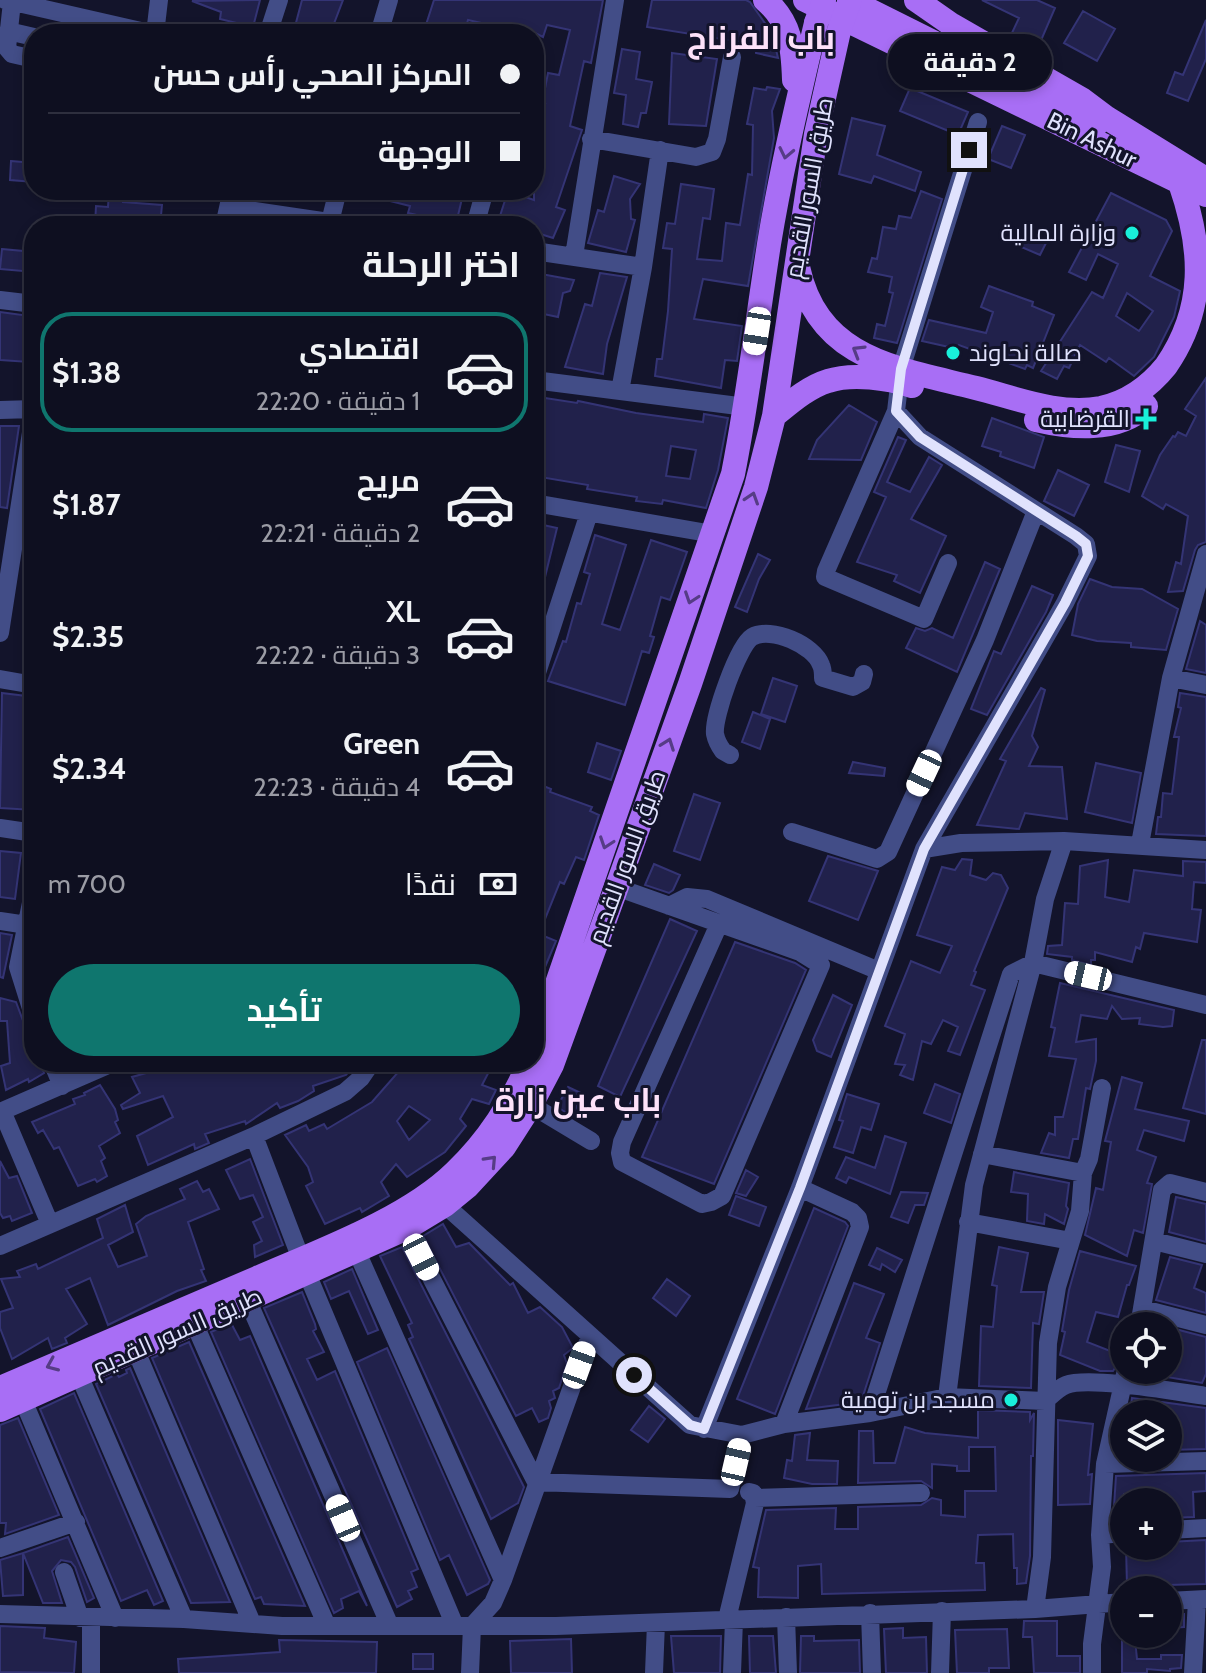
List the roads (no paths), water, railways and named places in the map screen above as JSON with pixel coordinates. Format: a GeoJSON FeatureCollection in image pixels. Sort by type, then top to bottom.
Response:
{"type":"FeatureCollection","features":[{"type":"Feature","properties":{"kind":"main road"},"geometry":{"type":"LineString","coordinates":[[765,0],[777,11],[790,35],[796,109]]}},
{"type":"Feature","properties":{"kind":"main road","name":"Bin Ashur"},"geometry":{"type":"LineString","coordinates":[[805,0],[1206,195]]}},
{"type":"Feature","properties":{"kind":"main road"},"geometry":{"type":"LineString","coordinates":[[850,0],[1206,179]]}},
{"type":"Feature","properties":{"kind":"main road","name":"طريق السور القديم"},"geometry":{"type":"LineString","coordinates":[[544,990],[665,673],[733,474],[746,407],[769,244],[796,109],[827,18],[850,0]]}},
{"type":"Feature","properties":{"kind":"main road"},"geometry":{"type":"LineString","coordinates":[[916,0],[952,25],[1083,100],[1206,179]]}},
{"type":"Feature","properties":{"kind":"main road","name":"طريق السور القديم"},"geometry":{"type":"LineString","coordinates":[[0,1410],[248,1301],[304,1266],[357,1252],[402,1220],[428,1194],[461,1180],[504,1147],[531,1105],[552,1065],[690,684],[756,487],[774,416],[816,134],[827,18]]}},
{"type":"Feature","properties":{"kind":"main road"},"geometry":{"type":"LineString","coordinates":[[774,416],[802,394],[829,380],[900,375],[1060,409],[1100,408],[1130,399],[1157,378],[1183,346],[1193,317],[1200,282],[1199,254],[1196,227],[1180,183]]}},
{"type":"Feature","properties":{"kind":"main road"},"geometry":{"type":"LineString","coordinates":[[796,255],[804,294],[819,319],[864,356],[900,375],[972,404],[1076,428],[1109,424],[1140,411],[1169,385],[1206,324]]}},
{"type":"Feature","properties":{"kind":"main road"},"geometry":{"type":"LineString","coordinates":[[665,673],[690,684]]}},
{"type":"Feature","properties":{"kind":"main road","name":"طريق السور القديم"},"geometry":{"type":"LineString","coordinates":[[0,1388],[304,1266],[402,1220],[445,1205],[517,1092],[525,1072]]}},
{"type":"Feature","properties":{"kind":"street"},"geometry":{"type":"LineString","coordinates":[[151,24],[159,0]]}},
{"type":"Feature","properties":{"kind":"street"},"geometry":{"type":"LineString","coordinates":[[271,24],[279,0]]}},
{"type":"Feature","properties":{"kind":"street"},"geometry":{"type":"LineString","coordinates":[[382,24],[389,0]]}},
{"type":"Feature","properties":{"kind":"street"},"geometry":{"type":"LineString","coordinates":[[574,256],[615,0]]}},
{"type":"Feature","properties":{"kind":"street"},"geometry":{"type":"LineString","coordinates":[[24,57],[12,54],[7,48],[9,1],[109,24]]}},
{"type":"Feature","properties":{"kind":"street"},"geometry":{"type":"LineString","coordinates":[[8,31],[24,35]]}},
{"type":"Feature","properties":{"kind":"street"},"geometry":{"type":"LineString","coordinates":[[591,139],[696,157],[712,152],[732,57]]}},
{"type":"Feature","properties":{"kind":"street"},"geometry":{"type":"LineString","coordinates":[[948,563],[924,619],[825,577],[896,411],[900,375],[978,122]]}},
{"type":"Feature","properties":{"kind":"street"},"geometry":{"type":"LineString","coordinates":[[620,391],[660,150]]}},
{"type":"Feature","properties":{"kind":"street"},"geometry":{"type":"LineString","coordinates":[[228,208],[286,216]]}},
{"type":"Feature","properties":{"kind":"street"},"geometry":{"type":"LineString","coordinates":[[544,252],[643,267]]}},
{"type":"Feature","properties":{"kind":"street"},"geometry":{"type":"LineString","coordinates":[[0,300],[24,303]]}},
{"type":"Feature","properties":{"kind":"street"},"geometry":{"type":"LineString","coordinates":[[544,381],[746,407]]}},
{"type":"Feature","properties":{"kind":"street"},"geometry":{"type":"LineString","coordinates":[[0,410],[24,411]]}},
{"type":"Feature","properties":{"kind":"street"},"geometry":{"type":"LineString","coordinates":[[704,1429],[800,1188],[924,849],[1065,603],[1088,556],[1086,544],[920,437],[896,411]]}},
{"type":"Feature","properties":{"kind":"street"},"geometry":{"type":"LineString","coordinates":[[0,633],[8,534],[24,458]]}},
{"type":"Feature","properties":{"kind":"street"},"geometry":{"type":"LineString","coordinates":[[544,505],[713,534]]}},
{"type":"Feature","properties":{"kind":"street"},"geometry":{"type":"LineString","coordinates":[[792,832],[877,859],[888,852],[985,640],[1036,511]]}},
{"type":"Feature","properties":{"kind":"street"},"geometry":{"type":"LineString","coordinates":[[544,651],[589,513]]}},
{"type":"Feature","properties":{"kind":"street"},"geometry":{"type":"LineString","coordinates":[[1140,844],[1171,678],[1206,554]]}},
{"type":"Feature","properties":{"kind":"street"},"geometry":{"type":"LineString","coordinates":[[730,755],[723,751],[715,734],[723,695],[740,650],[751,638],[766,632],[795,642],[812,653],[821,664],[823,678],[853,687],[862,682],[864,674]]}},
{"type":"Feature","properties":{"kind":"street"},"geometry":{"type":"LineString","coordinates":[[1171,678],[1206,685]]}},
{"type":"Feature","properties":{"kind":"street"},"geometry":{"type":"LineString","coordinates":[[0,679],[24,683]]}},
{"type":"Feature","properties":{"kind":"street"},"geometry":{"type":"LineString","coordinates":[[690,684],[723,695]]}},
{"type":"Feature","properties":{"kind":"street"},"geometry":{"type":"LineString","coordinates":[[0,828],[24,832]]}},
{"type":"Feature","properties":{"kind":"street"},"geometry":{"type":"LineString","coordinates":[[924,849],[961,843],[1064,841],[1206,850]]}},
{"type":"Feature","properties":{"kind":"street"},"geometry":{"type":"LineString","coordinates":[[947,1397],[968,1222],[982,1154],[1033,963],[1045,899],[1064,841]]}},
{"type":"Feature","properties":{"kind":"street"},"geometry":{"type":"LineString","coordinates":[[616,887],[800,952],[821,965],[722,1196],[702,1204],[622,1162],[620,1153],[622,1142],[719,924]]}},
{"type":"Feature","properties":{"kind":"street"},"geometry":{"type":"LineString","coordinates":[[669,906],[687,897],[707,899],[879,971]]}},
{"type":"Feature","properties":{"kind":"street"},"geometry":{"type":"LineString","coordinates":[[0,921],[24,925]]}},
{"type":"Feature","properties":{"kind":"street"},"geometry":{"type":"LineString","coordinates":[[24,956],[18,967],[24,986]]}},
{"type":"Feature","properties":{"kind":"street"},"geometry":{"type":"LineString","coordinates":[[870,1413],[1011,974],[1033,963],[1206,1005]]}},
{"type":"Feature","properties":{"kind":"street"},"geometry":{"type":"LineString","coordinates":[[56,1072],[62,1086]]}},
{"type":"Feature","properties":{"kind":"street"},"geometry":{"type":"LineString","coordinates":[[50,1224],[1,1111],[93,1072]]}},
{"type":"Feature","properties":{"kind":"street"},"geometry":{"type":"LineString","coordinates":[[0,1246],[254,1136],[345,1092],[365,1072]]}},
{"type":"Feature","properties":{"kind":"street"},"geometry":{"type":"LineString","coordinates":[[1035,1609],[1042,1557],[1048,1343],[1057,1287],[1080,1211],[1083,1173],[1089,1159],[1102,1088]]}},
{"type":"Feature","properties":{"kind":"street"},"geometry":{"type":"LineString","coordinates":[[531,1105],[591,1141]]}},
{"type":"Feature","properties":{"kind":"street"},"geometry":{"type":"LineString","coordinates":[[254,1136],[304,1266],[464,1626],[470,1673]]}},
{"type":"Feature","properties":{"kind":"street"},"geometry":{"type":"LineString","coordinates":[[982,1154],[1083,1173]]}},
{"type":"Feature","properties":{"kind":"street"},"geometry":{"type":"LineString","coordinates":[[1142,1312],[1162,1190],[1170,1183],[1206,1192]]}},
{"type":"Feature","properties":{"kind":"street"},"geometry":{"type":"LineString","coordinates":[[784,1424],[860,1227],[858,1218],[852,1212],[800,1188]]}},
{"type":"Feature","properties":{"kind":"street"},"geometry":{"type":"LineString","coordinates":[[445,1205],[678,1415],[690,1425],[704,1429],[742,1435],[784,1424],[870,1413],[947,1397],[1045,1401],[1069,1384],[1110,1380]]}},
{"type":"Feature","properties":{"kind":"street"},"geometry":{"type":"LineString","coordinates":[[402,1220],[536,1482]]}},
{"type":"Feature","properties":{"kind":"street"},"geometry":{"type":"LineString","coordinates":[[968,1222],[1071,1241]]}},
{"type":"Feature","properties":{"kind":"street"},"geometry":{"type":"LineString","coordinates":[[1154,1241],[1206,1254]]}},
{"type":"Feature","properties":{"kind":"street"},"geometry":{"type":"LineString","coordinates":[[357,1252],[503,1580]]}},
{"type":"Feature","properties":{"kind":"street"},"geometry":{"type":"LineString","coordinates":[[248,1301],[390,1626]]}},
{"type":"Feature","properties":{"kind":"street"},"geometry":{"type":"LineString","coordinates":[[1182,1322],[1206,1325]]}},
{"type":"Feature","properties":{"kind":"street"},"geometry":{"type":"LineString","coordinates":[[195,1325],[327,1626]]}},
{"type":"Feature","properties":{"kind":"street"},"geometry":{"type":"LineString","coordinates":[[464,1626],[493,1603],[503,1580],[590,1336]]}},
{"type":"Feature","properties":{"kind":"street"},"geometry":{"type":"LineString","coordinates":[[136,1351],[252,1623]]}},
{"type":"Feature","properties":{"kind":"street"},"geometry":{"type":"LineString","coordinates":[[79,1375],[184,1619]]}},
{"type":"Feature","properties":{"kind":"street"},"geometry":{"type":"LineString","coordinates":[[1092,1673],[1092,1644],[1102,1567],[1100,1535],[1105,1464],[1123,1384]]}},
{"type":"Feature","properties":{"kind":"street"},"geometry":{"type":"LineString","coordinates":[[1151,1384],[1206,1396]]}},
{"type":"Feature","properties":{"kind":"street"},"geometry":{"type":"LineString","coordinates":[[23,1400],[115,1618]]}},
{"type":"Feature","properties":{"kind":"street"},"geometry":{"type":"LineString","coordinates":[[730,1489],[742,1435]]}},
{"type":"Feature","properties":{"kind":"street"},"geometry":{"type":"LineString","coordinates":[[1105,1464],[1206,1461]]}},
{"type":"Feature","properties":{"kind":"street"},"geometry":{"type":"LineString","coordinates":[[536,1482],[730,1489],[753,1493],[755,1498],[731,1620],[732,1673]]}},
{"type":"Feature","properties":{"kind":"street"},"geometry":{"type":"LineString","coordinates":[[755,1498],[921,1493]]}},
{"type":"Feature","properties":{"kind":"street"},"geometry":{"type":"LineString","coordinates":[[0,1548],[76,1522]]}},
{"type":"Feature","properties":{"kind":"street"},"geometry":{"type":"LineString","coordinates":[[1182,1529],[1206,1528]]}},
{"type":"Feature","properties":{"kind":"street"},"geometry":{"type":"LineString","coordinates":[[1100,1535],[1110,1534]]}},
{"type":"Feature","properties":{"kind":"street"},"geometry":{"type":"LineString","coordinates":[[64,1572],[86,1618],[91,1673]]}},
{"type":"Feature","properties":{"kind":"street"},"geometry":{"type":"LineString","coordinates":[[1182,1600],[1202,1599],[1193,1673]]}},
{"type":"Feature","properties":{"kind":"street"},"geometry":{"type":"LineString","coordinates":[[0,1614],[184,1619],[282,1626],[464,1626],[656,1623],[1035,1609],[1110,1603]]}},
{"type":"Feature","properties":{"kind":"street"},"geometry":{"type":"LineString","coordinates":[[940,1673],[942,1611]]}},
{"type":"Feature","properties":{"kind":"street"},"geometry":{"type":"LineString","coordinates":[[870,1613],[872,1673]]}},
{"type":"Feature","properties":{"kind":"street"},"geometry":{"type":"LineString","coordinates":[[786,1617],[788,1673]]}},
{"type":"Feature","properties":{"kind":"street"},"geometry":{"type":"LineString","coordinates":[[654,1673],[656,1623]]}},
{"type":"Feature","properties":{"kind":"place","name":"وزارة المالية"},"geometry":{"type":"Point","coordinates":[1132,233]}},
{"type":"Feature","properties":{"kind":"place","name":"صالة نحاوند"},"geometry":{"type":"Point","coordinates":[953,353]}},
{"type":"Feature","properties":{"kind":"place","name":"القرضابية"},"geometry":{"type":"Point","coordinates":[1146,419]}},
{"type":"Feature","properties":{"kind":"place","name":"مسجد بن تومية"},"geometry":{"type":"Point","coordinates":[1011,1400]}},
{"type":"Feature","properties":{"kind":"district","name":"باب الفرناج"},"geometry":{"type":"Point","coordinates":[761,38]}},
{"type":"Feature","properties":{"kind":"district","name":"باب عين زارة"},"geometry":{"type":"Point","coordinates":[578,1100]}}]}
